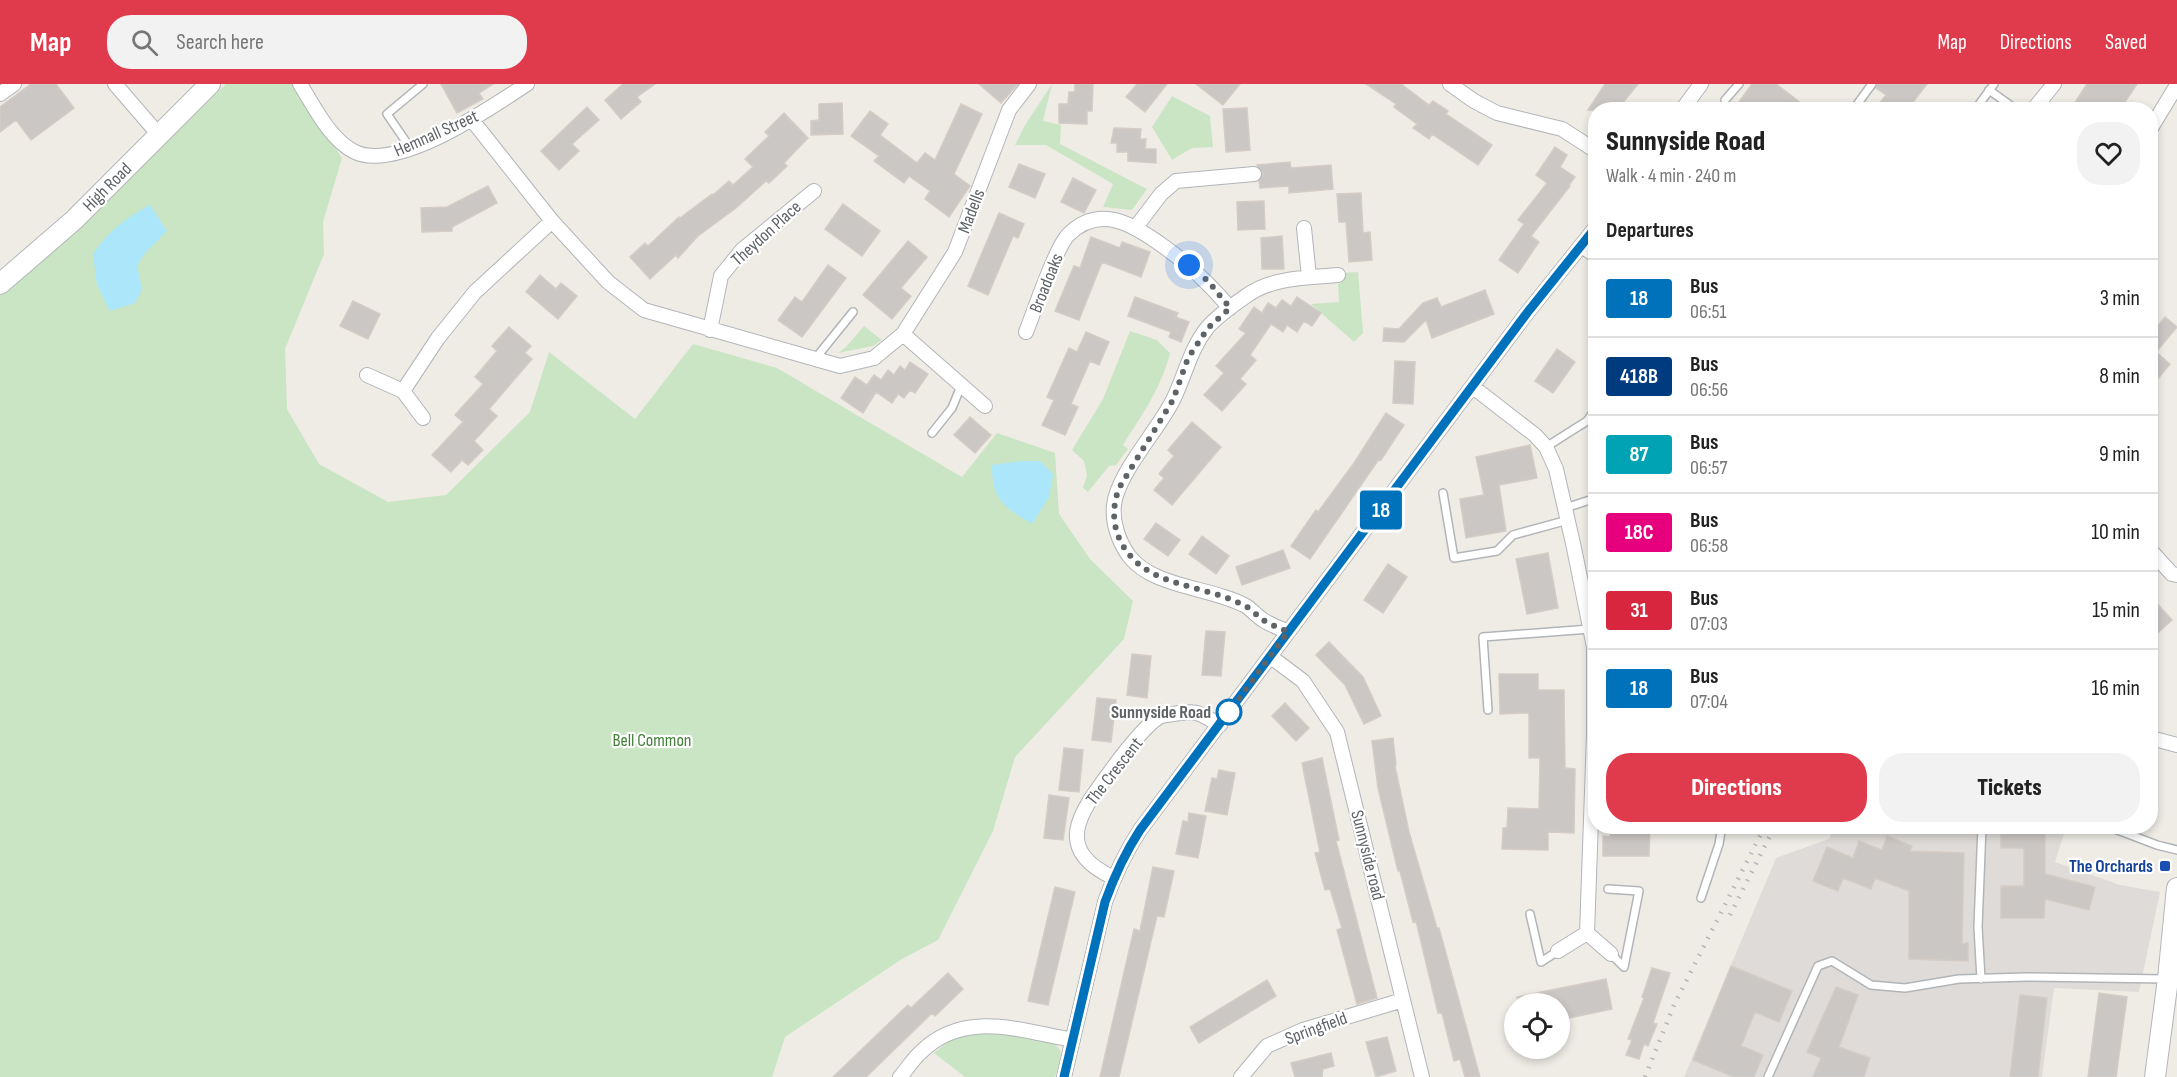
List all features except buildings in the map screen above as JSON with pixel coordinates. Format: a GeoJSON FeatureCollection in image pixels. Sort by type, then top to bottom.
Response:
{"type":"FeatureCollection","features":[{"type":"Feature","properties":{"kind":"main road","name":"High Road"},"geometry":{"type":"LineString","coordinates":[[0,284],[74,220],[210,84]]}},
{"type":"Feature","properties":{"kind":"main road"},"geometry":{"type":"LineString","coordinates":[[2155,1077],[2177,898]]}},
{"type":"Feature","properties":{"kind":"street"},"geometry":{"type":"LineString","coordinates":[[0,94],[14,84]]}},
{"type":"Feature","properties":{"kind":"street"},"geometry":{"type":"LineString","coordinates":[[115,84],[159,135]]}},
{"type":"Feature","properties":{"kind":"street","name":"Hemnall Street"},"geometry":{"type":"LineString","coordinates":[[300,84],[337,138],[353,151],[381,157],[411,149],[472,120],[527,84]]}},
{"type":"Feature","properties":{"kind":"street","name":"Madells"},"geometry":{"type":"LineString","coordinates":[[710,330],[840,366],[874,358],[903,334],[955,252],[1009,110],[1029,84]]}},
{"type":"Feature","properties":{"kind":"street"},"geometry":{"type":"LineString","coordinates":[[1450,84],[1474,101],[1497,113],[1562,129],[1588,146]]}},
{"type":"Feature","properties":{"kind":"street"},"geometry":{"type":"LineString","coordinates":[[1688,102],[1701,84]]}},
{"type":"Feature","properties":{"kind":"street"},"geometry":{"type":"LineString","coordinates":[[2039,102],[2054,84]]}},
{"type":"Feature","properties":{"kind":"street"},"geometry":{"type":"LineString","coordinates":[[2158,116],[2177,85]]}},
{"type":"Feature","properties":{"kind":"street"},"geometry":{"type":"LineString","coordinates":[[472,120],[552,221],[608,282],[644,310],[710,330]]}},
{"type":"Feature","properties":{"kind":"street"},"geometry":{"type":"LineString","coordinates":[[1136,227],[1161,194],[1176,181],[1254,174]]}},
{"type":"Feature","properties":{"kind":"street","name":"Theydon Place"},"geometry":{"type":"LineString","coordinates":[[710,330],[721,276],[742,250],[814,191]]}},
{"type":"Feature","properties":{"kind":"street","name":"Broadoaks"},"geometry":{"type":"LineString","coordinates":[[1026,332],[1062,243],[1068,236],[1091,222],[1104,219],[1119,220],[1136,227],[1208,281],[1230,308]]}},
{"type":"Feature","properties":{"kind":"street"},"geometry":{"type":"LineString","coordinates":[[403,391],[438,338],[475,292],[552,221]]}},
{"type":"Feature","properties":{"kind":"street"},"geometry":{"type":"LineString","coordinates":[[1304,228],[1309,277]]}},
{"type":"Feature","properties":{"kind":"street"},"geometry":{"type":"LineString","coordinates":[[1064,1077],[1105,902],[1114,878],[1140,830],[1527,313],[1588,238]]}},
{"type":"Feature","properties":{"kind":"street"},"geometry":{"type":"LineString","coordinates":[[1582,246],[1588,250]]}},
{"type":"Feature","properties":{"kind":"street"},"geometry":{"type":"LineString","coordinates":[[1288,632],[1264,621],[1245,606],[1148,572],[1131,558],[1123,546],[1114,519],[1114,504],[1119,488],[1173,400],[1188,358],[1208,328],[1247,295],[1267,284],[1338,275]]}},
{"type":"Feature","properties":{"kind":"street"},"geometry":{"type":"LineString","coordinates":[[903,334],[984,406]]}},
{"type":"Feature","properties":{"kind":"street"},"geometry":{"type":"LineString","coordinates":[[367,375],[403,391],[423,418]]}},
{"type":"Feature","properties":{"kind":"street"},"geometry":{"type":"LineString","coordinates":[[1473,387],[1546,447],[1556,469],[1588,619]]}},
{"type":"Feature","properties":{"kind":"street"},"geometry":{"type":"LineString","coordinates":[[2158,559],[2172,574],[2177,575]]}},
{"type":"Feature","properties":{"kind":"street","name":"Sunnyside road"},"geometry":{"type":"LineString","coordinates":[[1271,657],[1303,681],[1337,732],[1422,1077]]}},
{"type":"Feature","properties":{"kind":"street","name":"The Crescent"},"geometry":{"type":"LineString","coordinates":[[1114,878],[1095,870],[1080,850],[1077,838],[1078,824],[1085,806],[1127,748],[1160,716],[1194,710],[1220,725]]}},
{"type":"Feature","properties":{"kind":"street"},"geometry":{"type":"LineString","coordinates":[[2158,740],[2177,745]]}},
{"type":"Feature","properties":{"kind":"street"},"geometry":{"type":"LineString","coordinates":[[1587,933],[1590,834]]}},
{"type":"Feature","properties":{"kind":"street"},"geometry":{"type":"LineString","coordinates":[[1558,951],[1587,933]]}},
{"type":"Feature","properties":{"kind":"street"},"geometry":{"type":"LineString","coordinates":[[1587,933],[1611,954]]}},
{"type":"Feature","properties":{"kind":"street","name":"Springfield"},"geometry":{"type":"LineString","coordinates":[[1241,1077],[1267,1046],[1303,1030],[1403,1000]]}},
{"type":"Feature","properties":{"kind":"street"},"geometry":{"type":"LineString","coordinates":[[900,1077],[922,1050],[950,1032],[969,1026],[999,1026],[1073,1040]]}},
{"type":"Feature","properties":{"kind":"lane"},"geometry":{"type":"LineString","coordinates":[[411,149],[387,114],[423,84]]}},
{"type":"Feature","properties":{"kind":"lane"},"geometry":{"type":"LineString","coordinates":[[1725,100],[1739,84]]}},
{"type":"Feature","properties":{"kind":"lane"},"geometry":{"type":"LineString","coordinates":[[1859,102],[1872,84]]}},
{"type":"Feature","properties":{"kind":"lane"},"geometry":{"type":"LineString","coordinates":[[1981,102],[1992,87],[2008,102]]}},
{"type":"Feature","properties":{"kind":"lane"},"geometry":{"type":"LineString","coordinates":[[815,359],[853,312]]}},
{"type":"Feature","properties":{"kind":"lane"},"geometry":{"type":"LineString","coordinates":[[932,433],[952,408],[961,386]]}},
{"type":"Feature","properties":{"kind":"lane"},"geometry":{"type":"LineString","coordinates":[[1546,447],[1588,420]]}},
{"type":"Feature","properties":{"kind":"lane"},"geometry":{"type":"LineString","coordinates":[[1443,493],[1454,558],[1497,551],[1513,535],[1566,514],[1588,502]]}},
{"type":"Feature","properties":{"kind":"lane"},"geometry":{"type":"LineString","coordinates":[[1488,710],[1483,637],[1588,629]]}},
{"type":"Feature","properties":{"kind":"lane"},"geometry":{"type":"LineString","coordinates":[[1701,898],[1721,834]]}},
{"type":"Feature","properties":{"kind":"lane"},"geometry":{"type":"LineString","coordinates":[[1981,979],[1978,927],[1982,834]]}},
{"type":"Feature","properties":{"kind":"lane"},"geometry":{"type":"LineString","coordinates":[[2128,834],[2177,850]]}},
{"type":"Feature","properties":{"kind":"lane"},"geometry":{"type":"LineString","coordinates":[[1608,889],[1639,891],[1624,967],[1611,954]]}},
{"type":"Feature","properties":{"kind":"lane"},"geometry":{"type":"LineString","coordinates":[[1530,914],[1541,962],[1558,951]]}},
{"type":"Feature","properties":{"kind":"lane"},"geometry":{"type":"LineString","coordinates":[[1768,1077],[1818,966],[1832,961],[1871,985],[1905,988],[1959,979],[2026,977],[2168,979]]}},
{"type":"Feature","properties":{"kind":"shaded area"},"geometry":{"type":"Polygon","coordinates":[[[1831,834],[2064,834],[2055,862],[2120,885],[2160,892],[2139,992],[2054,988],[2042,1077],[1684,1077],[1776,858],[1829,839],[1831,834]]]}},
{"type":"Feature","properties":{"kind":"green space","name":"Bell Common"},"geometry":{"type":"Polygon","coordinates":[[[226,84],[293,84],[342,158],[323,222],[324,254],[285,349],[287,409],[319,464],[388,502],[446,495],[530,412],[549,352],[635,419],[693,344],[777,368],[962,477],[997,433],[1055,453],[1059,514],[1090,559],[1133,601],[1124,639],[1015,757],[993,831],[938,940],[902,959],[785,1037],[772,1077],[0,1077],[0,294],[82,225],[226,84]]]}},
{"type":"Feature","properties":{"kind":"green space"},"geometry":{"type":"Polygon","coordinates":[[[1052,84],[1043,121],[1061,125],[1060,144],[1147,189],[1132,210],[1103,207],[1113,184],[1046,145],[1015,145],[1025,125],[1052,84]]]}},
{"type":"Feature","properties":{"kind":"green space"},"geometry":{"type":"Polygon","coordinates":[[[1172,96],[1210,116],[1213,147],[1192,148],[1172,160],[1152,127],[1172,96]]]}},
{"type":"Feature","properties":{"kind":"green space"},"geometry":{"type":"Polygon","coordinates":[[[1358,272],[1363,333],[1354,342],[1311,304],[1339,302],[1338,284],[1342,282],[1341,273],[1358,272]]]}},
{"type":"Feature","properties":{"kind":"green space"},"geometry":{"type":"Polygon","coordinates":[[[864,326],[882,340],[873,346],[838,353],[846,347],[864,326]]]}},
{"type":"Feature","properties":{"kind":"green space"},"geometry":{"type":"Polygon","coordinates":[[[1130,331],[1157,340],[1170,353],[1162,378],[1123,445],[1128,449],[1116,465],[1109,466],[1088,492],[1083,488],[1087,475],[1084,461],[1072,450],[1103,399],[1130,331]]]}},
{"type":"Feature","properties":{"kind":"green space"},"geometry":{"type":"Polygon","coordinates":[[[974,1029],[1034,1037],[1055,1045],[1060,1050],[1061,1056],[1055,1077],[965,1077],[934,1053],[958,1034],[974,1029]]]}},
{"type":"Feature","properties":{"kind":"water"},"geometry":{"type":"Polygon","coordinates":[[[150,205],[167,231],[146,252],[137,265],[142,290],[135,303],[110,311],[97,285],[93,254],[118,226],[150,205]]]}},
{"type":"Feature","properties":{"kind":"water"},"geometry":{"type":"Polygon","coordinates":[[[1040,461],[1053,474],[1049,497],[1032,524],[1007,507],[997,495],[994,487],[992,465],[1040,461]]]}},
{"type":"Feature","properties":{"kind":"railway"},"geometry":{"type":"LineString","coordinates":[[1645,1077],[1674,1005],[1761,834]]}},
{"type":"Feature","properties":{"kind":"railway"},"geometry":{"type":"LineString","coordinates":[[1730,915],[1771,834]]}},
{"type":"Feature","properties":{"kind":"bus line","name":"18"},"geometry":{"type":"LineString","coordinates":[[1064,1077],[1105,902],[1127,850],[1527,313],[1588,238]]}},
{"type":"Feature","properties":{"kind":"place","name":"Sunnyside Road"},"geometry":{"type":"Point","coordinates":[1229,712]}},
{"type":"Feature","properties":{"kind":"place","name":"The Orchards"},"geometry":{"type":"Point","coordinates":[2165,866]}},
{"type":"Feature","properties":{"kind":"route"},"geometry":{"type":"LineString","coordinates":[[1189,265],[1208,281],[1230,308],[1208,328],[1188,358],[1168,410],[1119,488],[1114,504],[1114,519],[1123,546],[1131,558],[1148,572],[1245,606],[1264,621],[1288,632],[1229,712]]}}]}
